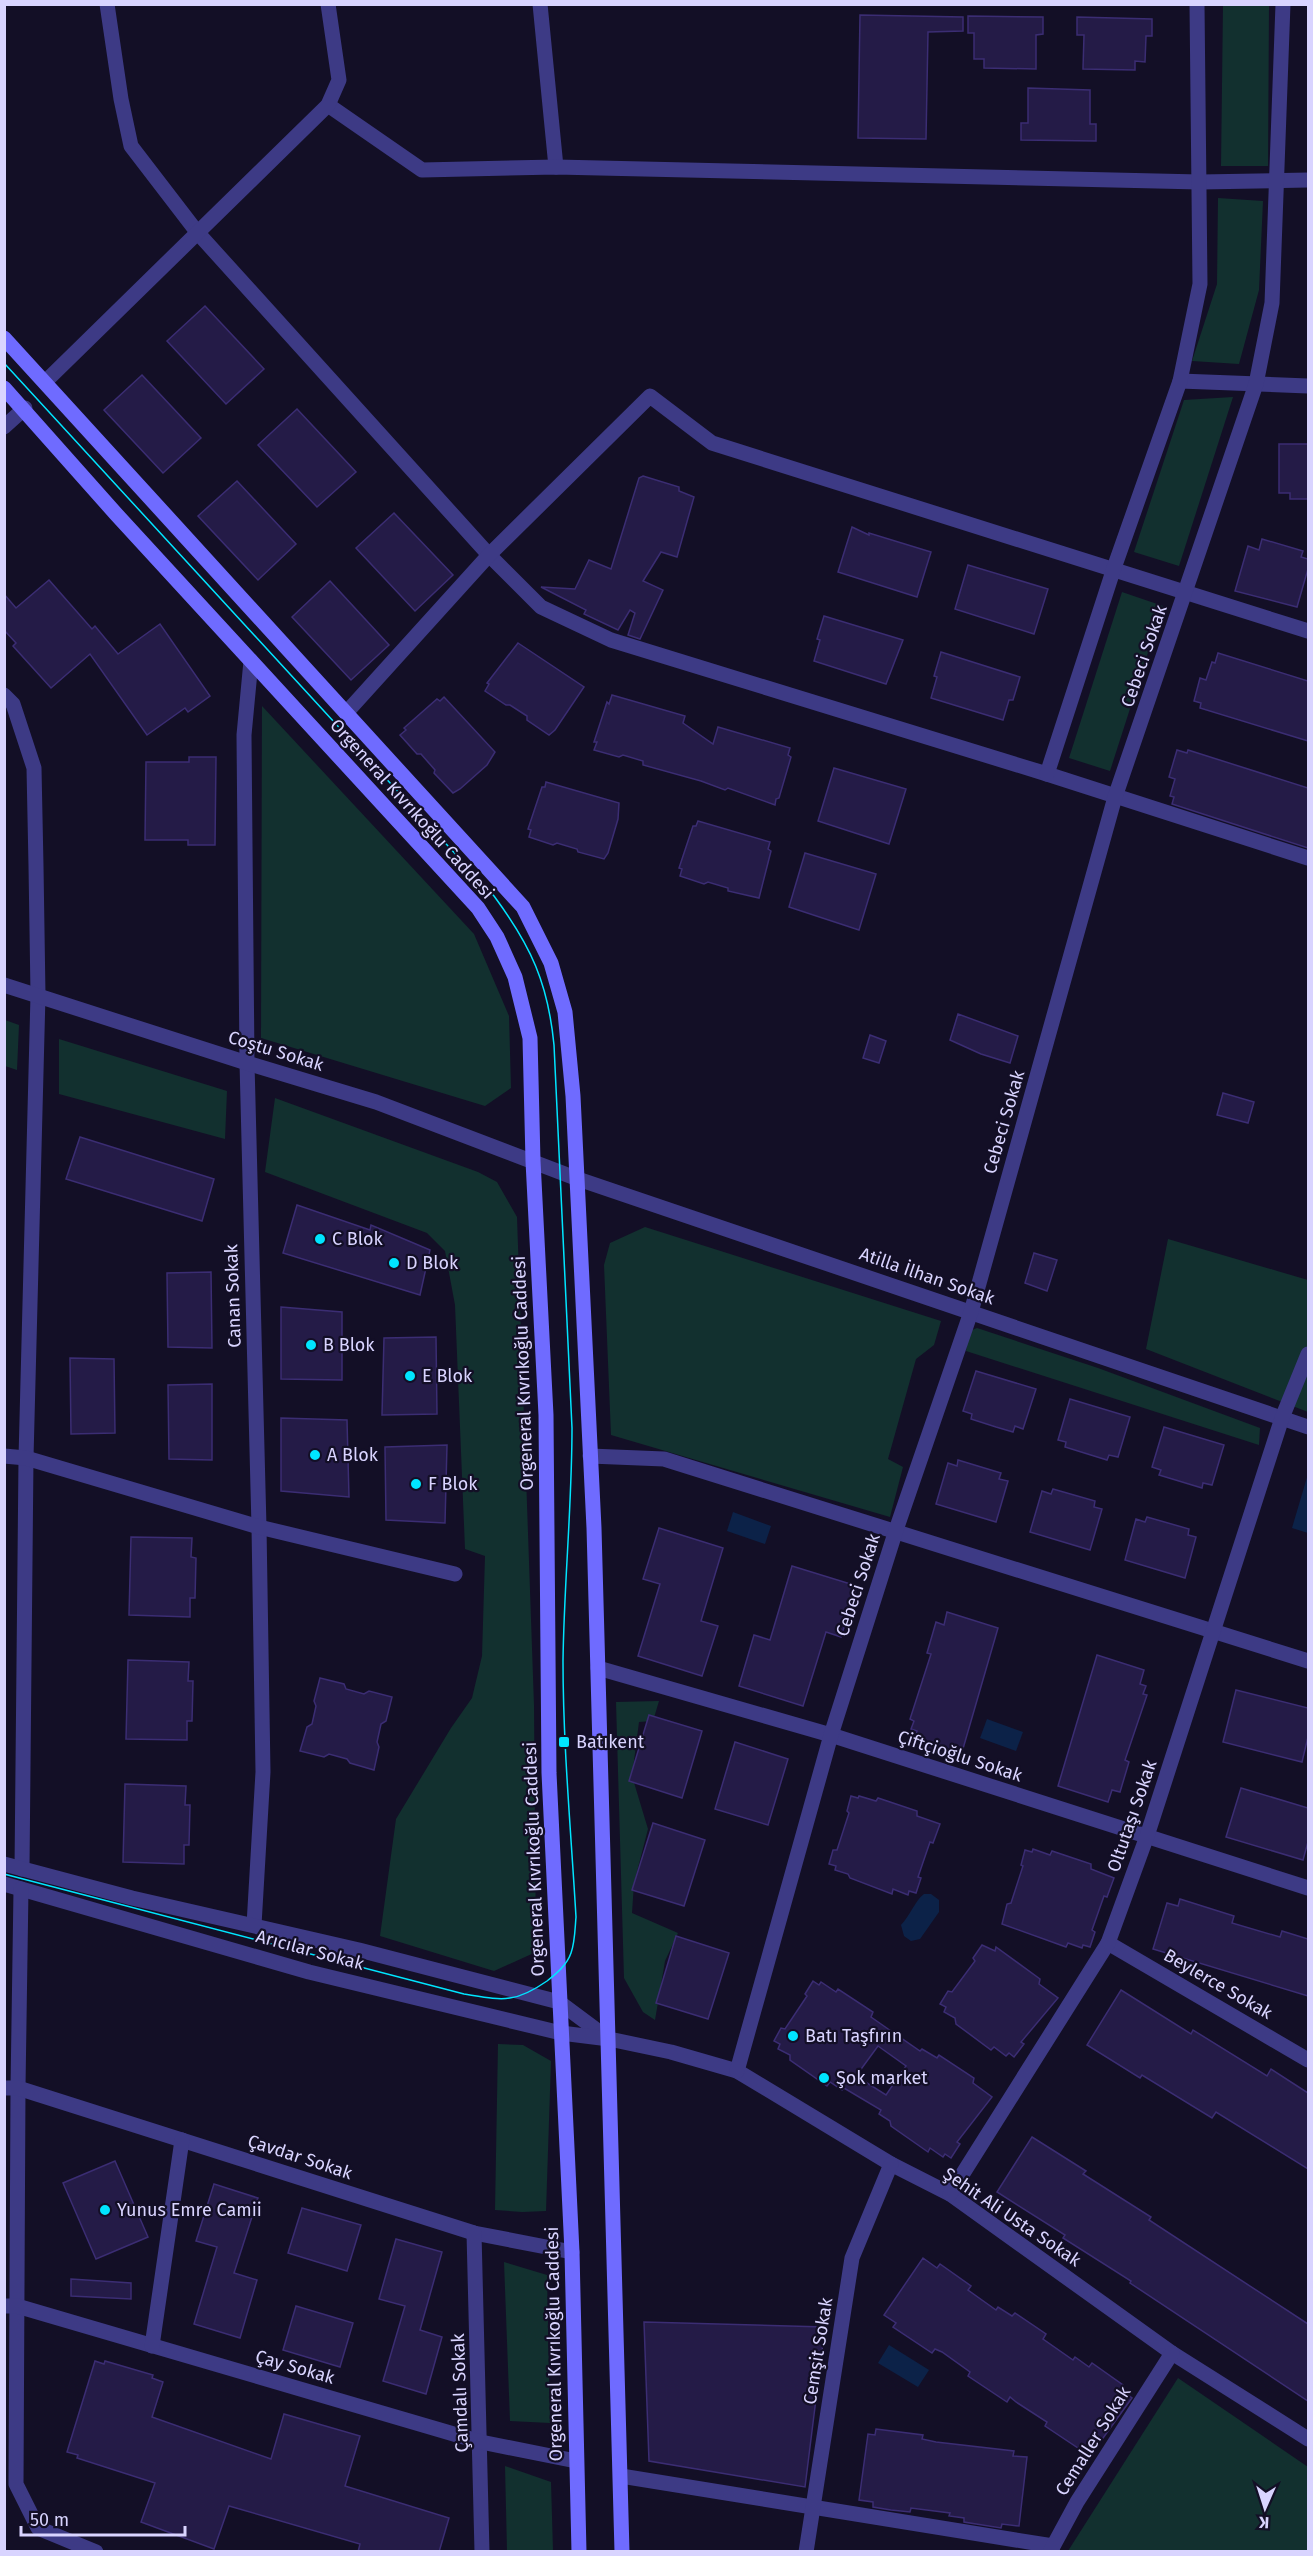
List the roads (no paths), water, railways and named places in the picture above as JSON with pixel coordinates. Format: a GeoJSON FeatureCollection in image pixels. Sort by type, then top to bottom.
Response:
{"type":"FeatureCollection","features":[{"type":"Feature","properties":{"kind":"main road"},"geometry":{"type":"LineString","coordinates":[[4,338],[523,908],[546,953],[565,1012],[578,1179],[598,1668],[622,2552]]}},
{"type":"Feature","properties":{"kind":"main road","name":"Orgeneral Kıvrıkoğlu Caddesi"},"geometry":{"type":"LineString","coordinates":[[4,388],[25,408],[116,514],[478,908],[497,937],[515,977],[530,1038],[533,1161],[546,1415],[549,1773],[572,2252],[579,2552]]}},
{"type":"Feature","properties":{"kind":"street"},"geometry":{"type":"LineString","coordinates":[[107,4],[121,99],[131,146],[197,232],[489,555],[541,607],[611,640],[1047,774],[1308,858]]}},
{"type":"Feature","properties":{"kind":"street"},"geometry":{"type":"LineString","coordinates":[[45,382],[328,105],[339,80],[328,4]]}},
{"type":"Feature","properties":{"kind":"street"},"geometry":{"type":"LineString","coordinates":[[540,4],[556,167]]}},
{"type":"Feature","properties":{"kind":"street"},"geometry":{"type":"LineString","coordinates":[[1047,774],[1114,568],[1180,381],[1200,284],[1197,4]]}},
{"type":"Feature","properties":{"kind":"street","name":"Cebeci Sokak"},"geometry":{"type":"LineString","coordinates":[[737,2071],[831,1735],[896,1530],[971,1312],[1115,797],[1256,384],[1272,303],[1283,4]]}},
{"type":"Feature","properties":{"kind":"street"},"geometry":{"type":"LineString","coordinates":[[328,105],[422,170],[556,167],[1200,182],[1308,180]]}},
{"type":"Feature","properties":{"kind":"street"},"geometry":{"type":"LineString","coordinates":[[1180,381],[1308,386]]}},
{"type":"Feature","properties":{"kind":"street"},"geometry":{"type":"LineString","coordinates":[[346,713],[489,555],[650,396],[712,443],[1308,631]]}},
{"type":"Feature","properties":{"kind":"street"},"geometry":{"type":"LineString","coordinates":[[4,427],[25,408]]}},
{"type":"Feature","properties":{"kind":"street","name":"Canan Sokak"},"geometry":{"type":"LineString","coordinates":[[251,661],[244,735],[247,1063],[263,1772],[254,1926]]}},
{"type":"Feature","properties":{"kind":"street"},"geometry":{"type":"LineString","coordinates":[[4,695],[13,704],[34,768],[38,995],[26,1458],[22,1869]]}},
{"type":"Feature","properties":{"kind":"street","name":"Coştu Sokak"},"geometry":{"type":"LineString","coordinates":[[4,985],[376,1102],[533,1161]]}},
{"type":"Feature","properties":{"kind":"street","name":"Atilla İlhan Sokak"},"geometry":{"type":"LineString","coordinates":[[533,1161],[578,1179],[1308,1427]]}},
{"type":"Feature","properties":{"kind":"street","name":"Oltutaşı Sokak"},"geometry":{"type":"LineString","coordinates":[[950,2194],[1108,1943],[1147,1836],[1282,1418],[1308,1354]]}},
{"type":"Feature","properties":{"kind":"street"},"geometry":{"type":"LineString","coordinates":[[4,1456],[26,1458],[259,1527],[455,1574]]}},
{"type":"Feature","properties":{"kind":"street"},"geometry":{"type":"LineString","coordinates":[[590,1456],[663,1459],[896,1530],[1308,1661]]}},
{"type":"Feature","properties":{"kind":"street","name":"Çiftçioğlu Sokak"},"geometry":{"type":"LineString","coordinates":[[598,1668],[831,1735],[1308,1888]]}},
{"type":"Feature","properties":{"kind":"street"},"geometry":{"type":"LineString","coordinates":[[4,1864],[132,1898],[482,1980],[559,2002],[609,2039]]}},
{"type":"Feature","properties":{"kind":"street","name":"Arıcılar Sokak"},"geometry":{"type":"LineString","coordinates":[[4,1884],[309,1972],[561,2032],[609,2039]]}},
{"type":"Feature","properties":{"kind":"street"},"geometry":{"type":"LineString","coordinates":[[21,1889],[11,2088],[11,2306],[16,2484],[38,2528],[96,2552]]}},
{"type":"Feature","properties":{"kind":"street","name":"Beylerce Sokak"},"geometry":{"type":"LineString","coordinates":[[1108,1943],[1308,2060]]}},
{"type":"Feature","properties":{"kind":"street","name":"Şehit Ali Usta Sokak"},"geometry":{"type":"LineString","coordinates":[[609,2039],[671,2052],[737,2071],[891,2164],[950,2194],[1172,2353],[1308,2439]]}},
{"type":"Feature","properties":{"kind":"street","name":"Çavdar Sokak"},"geometry":{"type":"LineString","coordinates":[[11,2088],[474,2233],[572,2252]]}},
{"type":"Feature","properties":{"kind":"street"},"geometry":{"type":"LineString","coordinates":[[152,2346],[182,2140]]}},
{"type":"Feature","properties":{"kind":"street","name":"Cemşit Sokak"},"geometry":{"type":"LineString","coordinates":[[806,2552],[852,2258],[891,2164]]}},
{"type":"Feature","properties":{"kind":"street","name":"Çamdalı Sokak"},"geometry":{"type":"LineString","coordinates":[[474,2233],[482,2552]]}},
{"type":"Feature","properties":{"kind":"street","name":"Çay Sokak"},"geometry":{"type":"LineString","coordinates":[[11,2306],[481,2442],[576,2461]]}},
{"type":"Feature","properties":{"kind":"street","name":"Cemaller Sokak"},"geometry":{"type":"LineString","coordinates":[[1051,2549],[1077,2502],[1172,2353]]}},
{"type":"Feature","properties":{"kind":"street"},"geometry":{"type":"LineString","coordinates":[[621,2476],[813,2506],[1051,2549]]}},
{"type":"Feature","properties":{"kind":"water"},"geometry":{"type":"Polygon","coordinates":[[[1308,1474],[1308,1533],[1292,1528],[1308,1474]]]}},
{"type":"Feature","properties":{"kind":"water"},"geometry":{"type":"Polygon","coordinates":[[[733,1512],[771,1526],[765,1544],[727,1531],[733,1512]]]}},
{"type":"Feature","properties":{"kind":"water"},"geometry":{"type":"Polygon","coordinates":[[[987,1719],[1023,1732],[1016,1751],[980,1738],[987,1719]]]}},
{"type":"Feature","properties":{"kind":"water"},"geometry":{"type":"Polygon","coordinates":[[[924,1894],[931,1894],[939,1900],[939,1912],[920,1939],[911,1941],[904,1936],[901,1925],[924,1894]]]}},
{"type":"Feature","properties":{"kind":"water"},"geometry":{"type":"Polygon","coordinates":[[[889,2345],[929,2370],[918,2387],[878,2363],[889,2345]]]}},
{"type":"Feature","properties":{"kind":"tram line"},"geometry":{"type":"LineString","coordinates":[[4,363],[494,896],[518,932],[536,966],[547,1003],[554,1045],[572,1428],[563,1693],[576,1917],[575,1935],[567,1961],[547,1981],[516,1997],[488,1998],[464,1994],[4,1874]]}},
{"type":"Feature","properties":{"kind":"place","name":"C Blok"},"geometry":{"type":"Point","coordinates":[320,1239]}},
{"type":"Feature","properties":{"kind":"place","name":"D Blok"},"geometry":{"type":"Point","coordinates":[394,1263]}},
{"type":"Feature","properties":{"kind":"place","name":"B Blok"},"geometry":{"type":"Point","coordinates":[311,1345]}},
{"type":"Feature","properties":{"kind":"place","name":"E Blok"},"geometry":{"type":"Point","coordinates":[410,1376]}},
{"type":"Feature","properties":{"kind":"place","name":"A Blok"},"geometry":{"type":"Point","coordinates":[315,1455]}},
{"type":"Feature","properties":{"kind":"place","name":"F Blok"},"geometry":{"type":"Point","coordinates":[416,1484]}},
{"type":"Feature","properties":{"kind":"place","name":"Batıkent"},"geometry":{"type":"Point","coordinates":[564,1742]}},
{"type":"Feature","properties":{"kind":"place","name":"Batı Taşfırın"},"geometry":{"type":"Point","coordinates":[793,2036]}},
{"type":"Feature","properties":{"kind":"place","name":"Şok market"},"geometry":{"type":"Point","coordinates":[824,2078]}},
{"type":"Feature","properties":{"kind":"place","name":"Yunus Emre Camii"},"geometry":{"type":"Point","coordinates":[105,2210]}}]}
